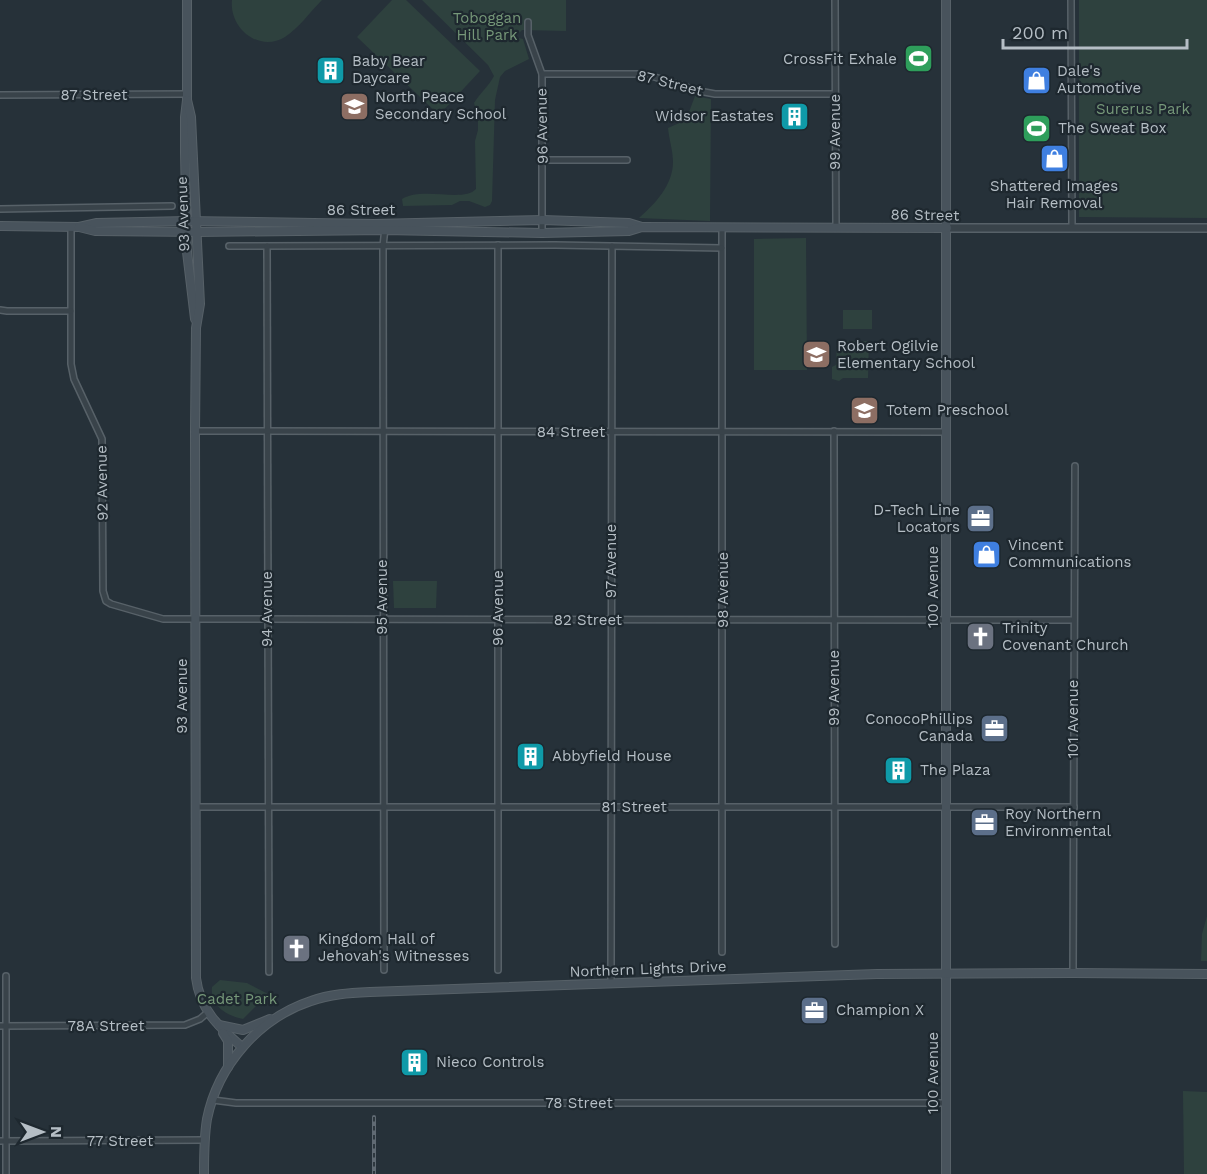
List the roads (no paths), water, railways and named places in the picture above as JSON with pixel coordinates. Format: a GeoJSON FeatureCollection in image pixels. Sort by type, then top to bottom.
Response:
{"type":"FeatureCollection","features":[{"type":"Feature","properties":{"kind":"main road","name":"93 Avenue"},"geometry":{"type":"LineString","coordinates":[[188,0],[187,97],[184,117],[187,232],[196,328],[196,978],[199,995],[207,1013],[243,1047]]}},
{"type":"Feature","properties":{"kind":"main road","name":"100 Avenue"},"geometry":{"type":"LineString","coordinates":[[946,0],[946,1174]]}},
{"type":"Feature","properties":{"kind":"main road","name":"93 Avenue"},"geometry":{"type":"LineString","coordinates":[[187,97],[191,117],[197,222],[200,304],[196,328]]}},
{"type":"Feature","properties":{"kind":"main road","name":"86 Street"},"geometry":{"type":"LineString","coordinates":[[0,226],[75,227],[96,231],[197,232],[543,220],[629,223],[642,227],[946,228]]}},
{"type":"Feature","properties":{"kind":"main road","name":"86 Street"},"geometry":{"type":"LineString","coordinates":[[75,227],[97,223],[187,221],[542,233],[629,231],[642,227]]}},
{"type":"Feature","properties":{"kind":"main road","name":"Northern Lights Drive"},"geometry":{"type":"LineString","coordinates":[[204,1174],[204,1140],[208,1116],[228,1068],[243,1047],[259,1031],[286,1012],[312,1000],[349,993],[877,974],[1207,974]]}},
{"type":"Feature","properties":{"kind":"main road"},"geometry":{"type":"LineString","coordinates":[[217,1024],[243,1030],[286,1012]]}},
{"type":"Feature","properties":{"kind":"main road"},"geometry":{"type":"LineString","coordinates":[[217,1024],[228,1041],[228,1068]]}},
{"type":"Feature","properties":{"kind":"street","name":"99 Avenue"},"geometry":{"type":"LineString","coordinates":[[835,0],[836,227]]}},
{"type":"Feature","properties":{"kind":"street"},"geometry":{"type":"LineString","coordinates":[[1071,0],[1072,228]]}},
{"type":"Feature","properties":{"kind":"street","name":"96 Avenue"},"geometry":{"type":"LineString","coordinates":[[528,22],[528,35],[542,74],[542,233]]}},
{"type":"Feature","properties":{"kind":"street","name":"87 Street"},"geometry":{"type":"LineString","coordinates":[[542,74],[645,74],[715,94],[835,94]]}},
{"type":"Feature","properties":{"kind":"street","name":"87 Street"},"geometry":{"type":"LineString","coordinates":[[0,95],[187,97]]}},
{"type":"Feature","properties":{"kind":"street"},"geometry":{"type":"LineString","coordinates":[[543,160],[627,160]]}},
{"type":"Feature","properties":{"kind":"street"},"geometry":{"type":"LineString","coordinates":[[0,208],[172,206]]}},
{"type":"Feature","properties":{"kind":"street","name":"92 Avenue"},"geometry":{"type":"LineString","coordinates":[[75,227],[71,311],[72,372],[102,439],[103,591],[106,601]]}},
{"type":"Feature","properties":{"kind":"street","name":"95 Avenue"},"geometry":{"type":"LineString","coordinates":[[384,970],[382,432],[385,227]]}},
{"type":"Feature","properties":{"kind":"street","name":"98 Avenue"},"geometry":{"type":"LineString","coordinates":[[722,228],[722,952]]}},
{"type":"Feature","properties":{"kind":"street","name":"86 Street"},"geometry":{"type":"LineString","coordinates":[[946,228],[1207,228]]}},
{"type":"Feature","properties":{"kind":"street"},"geometry":{"type":"LineString","coordinates":[[229,246],[498,245],[722,248]]}},
{"type":"Feature","properties":{"kind":"street","name":"96 Avenue"},"geometry":{"type":"LineString","coordinates":[[498,245],[498,970]]}},
{"type":"Feature","properties":{"kind":"street","name":"94 Avenue"},"geometry":{"type":"LineString","coordinates":[[267,246],[269,972]]}},
{"type":"Feature","properties":{"kind":"street","name":"97 Avenue"},"geometry":{"type":"LineString","coordinates":[[611,984],[612,246]]}},
{"type":"Feature","properties":{"kind":"street"},"geometry":{"type":"LineString","coordinates":[[0,310],[71,311]]}},
{"type":"Feature","properties":{"kind":"street","name":"84 Street"},"geometry":{"type":"LineString","coordinates":[[195,431],[947,432]]}},
{"type":"Feature","properties":{"kind":"street","name":"99 Avenue"},"geometry":{"type":"LineString","coordinates":[[834,431],[835,944]]}},
{"type":"Feature","properties":{"kind":"street","name":"101 Avenue"},"geometry":{"type":"LineString","coordinates":[[1072,973],[1074,466]]}},
{"type":"Feature","properties":{"kind":"street","name":"82 Street"},"geometry":{"type":"LineString","coordinates":[[106,601],[156,619],[1073,620]]}},
{"type":"Feature","properties":{"kind":"street","name":"81 Street"},"geometry":{"type":"LineString","coordinates":[[195,807],[1074,807]]}},
{"type":"Feature","properties":{"kind":"street"},"geometry":{"type":"LineString","coordinates":[[6,976],[3,1026],[3,1141],[6,1174]]}},
{"type":"Feature","properties":{"kind":"street","name":"78A Street"},"geometry":{"type":"LineString","coordinates":[[3,1026],[185,1025],[200,1019],[207,1013]]}},
{"type":"Feature","properties":{"kind":"street","name":"78 Street"},"geometry":{"type":"LineString","coordinates":[[213,1100],[236,1103],[946,1103]]}},
{"type":"Feature","properties":{"kind":"street","name":"77 Street"},"geometry":{"type":"LineString","coordinates":[[3,1141],[204,1140]]}},
{"type":"Feature","properties":{"kind":"railway"},"geometry":{"type":"LineString","coordinates":[[374,1117],[374,1174]]}},
{"type":"Feature","properties":{"kind":"place","name":"CrossFit Exhale"},"geometry":{"type":"Point","coordinates":[918,59]}},
{"type":"Feature","properties":{"kind":"place","name":"Baby Bear Daycare"},"geometry":{"type":"Point","coordinates":[331,70]}},
{"type":"Feature","properties":{"kind":"place","name":"Dale's Automotive"},"geometry":{"type":"Point","coordinates":[1036,80]}},
{"type":"Feature","properties":{"kind":"place","name":"North Peace Secondary School"},"geometry":{"type":"Point","coordinates":[354,106]}},
{"type":"Feature","properties":{"kind":"place","name":"Widsor Eastates"},"geometry":{"type":"Point","coordinates":[795,116]}},
{"type":"Feature","properties":{"kind":"place","name":"The Sweat Box"},"geometry":{"type":"Point","coordinates":[1037,128]}},
{"type":"Feature","properties":{"kind":"place","name":"Shattered Images Hair Removal"},"geometry":{"type":"Point","coordinates":[1054,159]}},
{"type":"Feature","properties":{"kind":"place","name":"Robert Ogilvie Elementary School"},"geometry":{"type":"Point","coordinates":[816,355]}},
{"type":"Feature","properties":{"kind":"place","name":"Totem Preschool"},"geometry":{"type":"Point","coordinates":[865,410]}},
{"type":"Feature","properties":{"kind":"place","name":"D-Tech Line Locators"},"geometry":{"type":"Point","coordinates":[981,519]}},
{"type":"Feature","properties":{"kind":"place","name":"Vincent Communications"},"geometry":{"type":"Point","coordinates":[987,554]}},
{"type":"Feature","properties":{"kind":"place","name":"Trinity Covenant Church"},"geometry":{"type":"Point","coordinates":[981,637]}},
{"type":"Feature","properties":{"kind":"place","name":"ConocoPhillips Canada"},"geometry":{"type":"Point","coordinates":[994,728]}},
{"type":"Feature","properties":{"kind":"place","name":"Abbyfield House"},"geometry":{"type":"Point","coordinates":[531,756]}},
{"type":"Feature","properties":{"kind":"place","name":"The Plaza"},"geometry":{"type":"Point","coordinates":[899,770]}},
{"type":"Feature","properties":{"kind":"place","name":"Roy Northern Environmental"},"geometry":{"type":"Point","coordinates":[984,823]}},
{"type":"Feature","properties":{"kind":"place","name":"Kingdom Hall of Jehovah's Witnesses"},"geometry":{"type":"Point","coordinates":[297,948]}},
{"type":"Feature","properties":{"kind":"place","name":"Champion X"},"geometry":{"type":"Point","coordinates":[815,1010]}},
{"type":"Feature","properties":{"kind":"place","name":"Nieco Controls"},"geometry":{"type":"Point","coordinates":[415,1062]}},
{"type":"Feature","properties":{"kind":"park label","name":"Toboggan Hill Park"},"geometry":{"type":"Point","coordinates":[487,26]}},
{"type":"Feature","properties":{"kind":"park label","name":"Surerus Park"},"geometry":{"type":"Point","coordinates":[1143,109]}},
{"type":"Feature","properties":{"kind":"park label","name":"Cadet Park"},"geometry":{"type":"Point","coordinates":[237,999]}}]}
